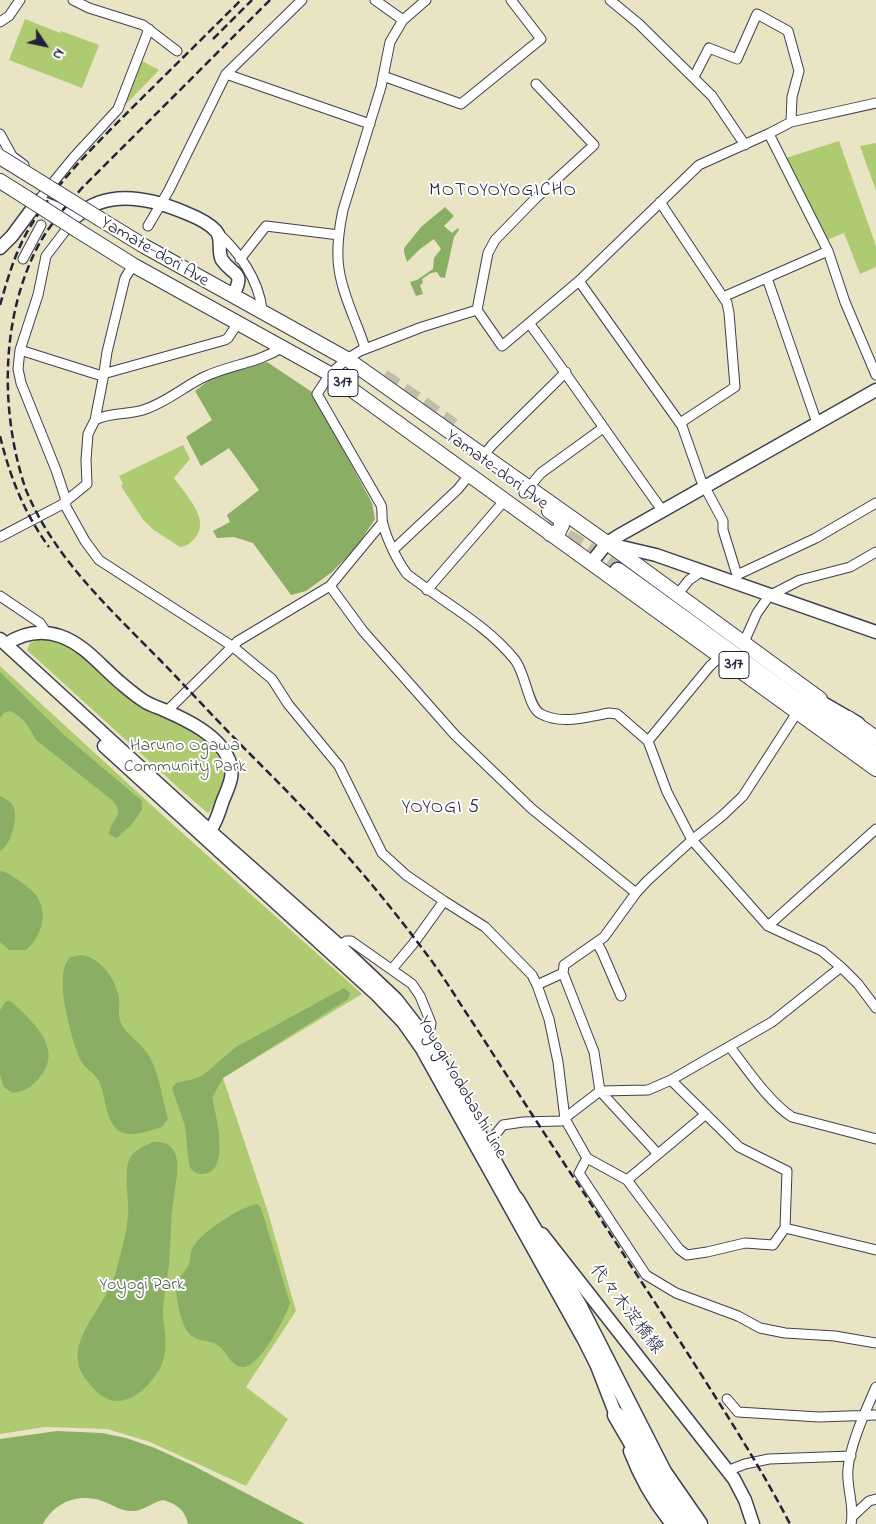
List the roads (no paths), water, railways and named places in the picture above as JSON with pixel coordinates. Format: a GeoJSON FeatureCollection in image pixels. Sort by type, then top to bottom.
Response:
{"type":"FeatureCollection","features":[{"type":"Feature","properties":{"kind":"highway"},"geometry":{"type":"LineString","coordinates":[[857,724],[812,699],[773,674],[620,568],[802,704],[876,755]]}},
{"type":"Feature","properties":{"kind":"highway"},"geometry":{"type":"LineString","coordinates":[[516,1200],[582,1313],[663,1472],[699,1524]]}},
{"type":"Feature","properties":{"kind":"highway"},"geometry":{"type":"LineString","coordinates":[[616,1415],[656,1484],[685,1524]]}},
{"type":"Feature","properties":{"kind":"main road","name":"Yamate-dori Ave"},"geometry":{"type":"LineString","coordinates":[[0,157],[144,246],[262,310],[347,359],[385,384],[488,460],[526,491],[607,544],[876,738]]}},
{"type":"Feature","properties":{"kind":"main road","name":"317"},"geometry":{"type":"LineString","coordinates":[[0,180],[77,223]]}},
{"type":"Feature","properties":{"kind":"main road","name":"Yamate-dori Ave"},"geometry":{"type":"LineString","coordinates":[[77,223],[133,264],[330,374],[876,769]]}},
{"type":"Feature","properties":{"kind":"main road"},"geometry":{"type":"LineString","coordinates":[[385,384],[373,390],[375,396],[400,414],[426,443]]}},
{"type":"Feature","properties":{"kind":"main road"},"geometry":{"type":"LineString","coordinates":[[526,491],[562,521],[559,531],[550,534]]}},
{"type":"Feature","properties":{"kind":"street"},"geometry":{"type":"LineString","coordinates":[[0,22],[9,16],[20,0]]}},
{"type":"Feature","properties":{"kind":"street"},"geometry":{"type":"LineString","coordinates":[[73,0],[90,8],[143,25],[177,51]]}},
{"type":"Feature","properties":{"kind":"street"},"geometry":{"type":"LineString","coordinates":[[148,226],[169,190],[226,74],[302,0]]}},
{"type":"Feature","properties":{"kind":"street"},"geometry":{"type":"LineString","coordinates":[[375,0],[403,20]]}},
{"type":"Feature","properties":{"kind":"street"},"geometry":{"type":"LineString","coordinates":[[365,348],[350,308],[339,268],[339,235],[343,210],[370,124],[390,42],[403,20],[426,0]]}},
{"type":"Feature","properties":{"kind":"street"},"geometry":{"type":"LineString","coordinates":[[383,76],[461,104],[541,39],[511,0]]}},
{"type":"Feature","properties":{"kind":"street"},"geometry":{"type":"LineString","coordinates":[[610,0],[639,24],[712,96],[745,145]]}},
{"type":"Feature","properties":{"kind":"street"},"geometry":{"type":"LineString","coordinates":[[694,77],[709,48],[736,59],[757,14],[788,31],[798,71],[792,97],[791,122]]}},
{"type":"Feature","properties":{"kind":"street"},"geometry":{"type":"LineString","coordinates":[[0,248],[12,236],[32,199],[50,185],[118,109],[149,29]]}},
{"type":"Feature","properties":{"kind":"street"},"geometry":{"type":"LineString","coordinates":[[226,74],[370,124]]}},
{"type":"Feature","properties":{"kind":"street"},"geometry":{"type":"LineString","coordinates":[[536,84],[594,145],[536,198],[495,240],[488,253],[476,310],[502,346],[579,281],[699,166],[791,122],[876,103]]}},
{"type":"Feature","properties":{"kind":"street"},"geometry":{"type":"LineString","coordinates":[[0,134],[12,156],[50,185]]}},
{"type":"Feature","properties":{"kind":"street"},"geometry":{"type":"LineString","coordinates":[[769,134],[828,251],[844,302],[876,375]]}},
{"type":"Feature","properties":{"kind":"street"},"geometry":{"type":"LineString","coordinates":[[262,310],[257,286],[240,259],[217,231],[190,215],[161,204],[129,198],[107,200],[86,208],[77,223],[46,256],[38,295],[20,350],[18,369],[21,383],[56,470],[65,497],[66,507],[85,541],[99,560],[232,646],[272,679],[288,704],[338,766],[382,853],[406,874],[485,927],[532,975],[538,985],[549,1019],[558,1062],[564,1119],[587,1158],[627,1180],[679,1249],[687,1254],[707,1252],[745,1243],[773,1245],[785,1228],[787,1171],[739,1147],[671,1080]]}},
{"type":"Feature","properties":{"kind":"street"},"geometry":{"type":"LineString","coordinates":[[660,202],[728,307],[735,387],[680,423]]}},
{"type":"Feature","properties":{"kind":"street"},"geometry":{"type":"LineString","coordinates":[[23,259],[41,225]]}},
{"type":"Feature","properties":{"kind":"street"},"geometry":{"type":"LineString","coordinates":[[240,259],[266,226],[339,235]]}},
{"type":"Feature","properties":{"kind":"street"},"geometry":{"type":"LineString","coordinates":[[217,231],[221,257],[238,276],[239,283],[233,295]]}},
{"type":"Feature","properties":{"kind":"street"},"geometry":{"type":"LineString","coordinates":[[722,297],[828,251]]}},
{"type":"Feature","properties":{"kind":"street"},"geometry":{"type":"LineString","coordinates":[[0,536],[65,502],[87,484],[86,444],[88,434],[95,420],[107,352],[125,278],[133,264]]}},
{"type":"Feature","properties":{"kind":"street"},"geometry":{"type":"LineString","coordinates":[[766,278],[817,423]]}},
{"type":"Feature","properties":{"kind":"street"},"geometry":{"type":"LineString","coordinates":[[579,281],[680,423],[705,487],[723,521],[723,530],[736,579]]}},
{"type":"Feature","properties":{"kind":"street"},"geometry":{"type":"LineString","coordinates":[[476,310],[365,348],[347,359],[330,374],[317,394],[381,505],[383,511],[382,523],[400,565],[407,574],[427,590],[488,631],[504,646],[519,664],[532,705],[540,714],[566,720],[609,713],[616,714],[648,741],[667,792],[692,840],[768,926],[822,951],[858,984],[876,1008]]}},
{"type":"Feature","properties":{"kind":"street"},"geometry":{"type":"LineString","coordinates":[[20,350],[99,375],[225,340],[238,323]]}},
{"type":"Feature","properties":{"kind":"street"},"geometry":{"type":"LineString","coordinates":[[529,324],[566,372],[603,428],[662,510]]}},
{"type":"Feature","properties":{"kind":"street"},"geometry":{"type":"LineString","coordinates":[[95,420],[111,414],[142,410],[162,402],[202,378],[222,369],[269,356],[283,347]]}},
{"type":"Feature","properties":{"kind":"street"},"geometry":{"type":"LineString","coordinates":[[488,460],[492,445],[566,372]]}},
{"type":"Feature","properties":{"kind":"street"},"geometry":{"type":"LineString","coordinates":[[591,563],[607,544],[662,510],[876,390]]}},
{"type":"Feature","properties":{"kind":"street"},"geometry":{"type":"LineString","coordinates":[[526,491],[541,473],[603,428]]}},
{"type":"Feature","properties":{"kind":"street"},"geometry":{"type":"LineString","coordinates":[[393,550],[458,488],[470,474]]}},
{"type":"Feature","properties":{"kind":"street"},"geometry":{"type":"LineString","coordinates":[[427,590],[505,500]]}},
{"type":"Feature","properties":{"kind":"street"},"geometry":{"type":"LineString","coordinates":[[736,579],[816,538],[876,502]]}},
{"type":"Feature","properties":{"kind":"street"},"geometry":{"type":"LineString","coordinates":[[167,711],[238,641],[330,586],[382,523]]}},
{"type":"Feature","properties":{"kind":"street"},"geometry":{"type":"LineString","coordinates":[[607,544],[642,551],[702,572],[736,579],[769,596],[876,632]]}},
{"type":"Feature","properties":{"kind":"street"},"geometry":{"type":"LineString","coordinates":[[744,642],[757,613],[769,596],[800,580],[850,567],[876,552]]}},
{"type":"Feature","properties":{"kind":"street"},"geometry":{"type":"LineString","coordinates":[[677,595],[694,575],[702,572]]}},
{"type":"Feature","properties":{"kind":"street"},"geometry":{"type":"LineString","coordinates":[[330,586],[363,630],[455,735],[532,809],[636,893]]}},
{"type":"Feature","properties":{"kind":"street"},"geometry":{"type":"LineString","coordinates":[[0,596],[40,623],[46,632]]}},
{"type":"Feature","properties":{"kind":"street"},"geometry":{"type":"LineString","coordinates":[[2,645],[32,633],[46,632],[68,639],[94,658],[120,683],[144,701],[167,711],[205,733],[218,744],[230,760],[232,779],[219,816],[210,831]]}},
{"type":"Feature","properties":{"kind":"street","name":"Yoyogi Yodobashi Line"},"geometry":{"type":"LineString","coordinates":[[2,645],[210,831],[336,950],[402,1022],[422,1049],[580,1333],[597,1366],[638,1471],[672,1524]]}},
{"type":"Feature","properties":{"kind":"street","name":"Yoyogi Yodobashi Line"},"geometry":{"type":"LineString","coordinates":[[2,645],[336,950],[396,999],[424,1035]]}},
{"type":"Feature","properties":{"kind":"street"},"geometry":{"type":"LineString","coordinates":[[648,741],[710,666],[721,656]]}},
{"type":"Feature","properties":{"kind":"street"},"geometry":{"type":"LineString","coordinates":[[658,1154],[600,1091],[594,1052],[563,973],[564,966],[604,937],[636,893],[692,840],[743,796],[798,711]]}},
{"type":"Feature","properties":{"kind":"street"},"geometry":{"type":"LineString","coordinates":[[768,926],[876,829]]}},
{"type":"Feature","properties":{"kind":"street"},"geometry":{"type":"LineString","coordinates":[[392,968],[413,944],[444,901]]}},
{"type":"Feature","properties":{"kind":"street"},"geometry":{"type":"LineString","coordinates":[[336,950],[346,941],[351,941],[392,968],[412,984],[420,996],[431,1023],[430,1029],[424,1035]]}},
{"type":"Feature","properties":{"kind":"street"},"geometry":{"type":"LineString","coordinates":[[596,943],[602,952],[621,996]]}},
{"type":"Feature","properties":{"kind":"street"},"geometry":{"type":"LineString","coordinates":[[486,1146],[503,1125],[522,1122],[561,1121],[600,1091],[648,1090],[671,1080],[772,1022],[840,967]]}},
{"type":"Feature","properties":{"kind":"street"},"geometry":{"type":"LineString","coordinates":[[538,985],[563,973]]}},
{"type":"Feature","properties":{"kind":"street","name":"代々木淀橋線"},"geometry":{"type":"LineString","coordinates":[[424,1035],[459,1094],[516,1200],[727,1471],[740,1489],[754,1524]]}},
{"type":"Feature","properties":{"kind":"street"},"geometry":{"type":"LineString","coordinates":[[730,1047],[754,1078],[785,1112],[792,1117],[876,1139]]}},
{"type":"Feature","properties":{"kind":"street"},"geometry":{"type":"LineString","coordinates":[[627,1180],[706,1114]]}},
{"type":"Feature","properties":{"kind":"street"},"geometry":{"type":"LineString","coordinates":[[587,1158],[579,1172],[646,1275],[685,1297],[738,1316],[760,1328],[785,1334],[835,1336],[876,1342]]}},
{"type":"Feature","properties":{"kind":"street"},"geometry":{"type":"LineString","coordinates":[[785,1228],[876,1250]]}},
{"type":"Feature","properties":{"kind":"street"},"geometry":{"type":"LineString","coordinates":[[852,1520],[848,1470],[864,1416],[876,1387]]}},
{"type":"Feature","properties":{"kind":"street"},"geometry":{"type":"LineString","coordinates":[[728,1400],[738,1412],[819,1417],[876,1415]]}},
{"type":"Feature","properties":{"kind":"street"},"geometry":{"type":"LineString","coordinates":[[727,1471],[746,1464],[769,1459],[851,1456]]}},
{"type":"Feature","properties":{"kind":"street"},"geometry":{"type":"LineString","coordinates":[[852,1520],[870,1501],[876,1499]]}},
{"type":"Feature","properties":{"kind":"tunnel"},"geometry":{"type":"LineString","coordinates":[[383,377],[453,426]]}},
{"type":"Feature","properties":{"kind":"tunnel"},"geometry":{"type":"LineString","coordinates":[[546,525],[581,545],[618,571]]}},
{"type":"Feature","properties":{"kind":"railway"},"geometry":{"type":"LineString","coordinates":[[0,305],[22,242],[47,201],[98,142],[241,0]]}},
{"type":"Feature","properties":{"kind":"railway"},"geometry":{"type":"LineString","coordinates":[[213,39],[252,0]]}},
{"type":"Feature","properties":{"kind":"railway"},"geometry":{"type":"LineString","coordinates":[[270,0],[82,188],[64,208],[38,246],[16,304],[8,367],[8,399],[12,430],[17,461],[26,490],[52,538],[103,602],[294,798],[335,843],[379,893],[440,972],[690,1357],[754,1460],[790,1524]]}},
{"type":"Feature","properties":{"kind":"railway"},"geometry":{"type":"LineString","coordinates":[[0,436],[8,466],[25,508],[49,547]]}},
{"type":"Feature","properties":{"kind":"district","name":"MOTOYOYOGICHO"},"geometry":{"type":"Point","coordinates":[503,192]}},
{"type":"Feature","properties":{"kind":"district","name":"YOYOGI 5"},"geometry":{"type":"Point","coordinates":[441,809]}},
{"type":"Feature","properties":{"kind":"park label","name":"Haruno Ogawa Community Park"},"geometry":{"type":"Point","coordinates":[185,758]}},
{"type":"Feature","properties":{"kind":"park label","name":"Yoyogi Park"},"geometry":{"type":"Point","coordinates":[142,1286]}}]}
